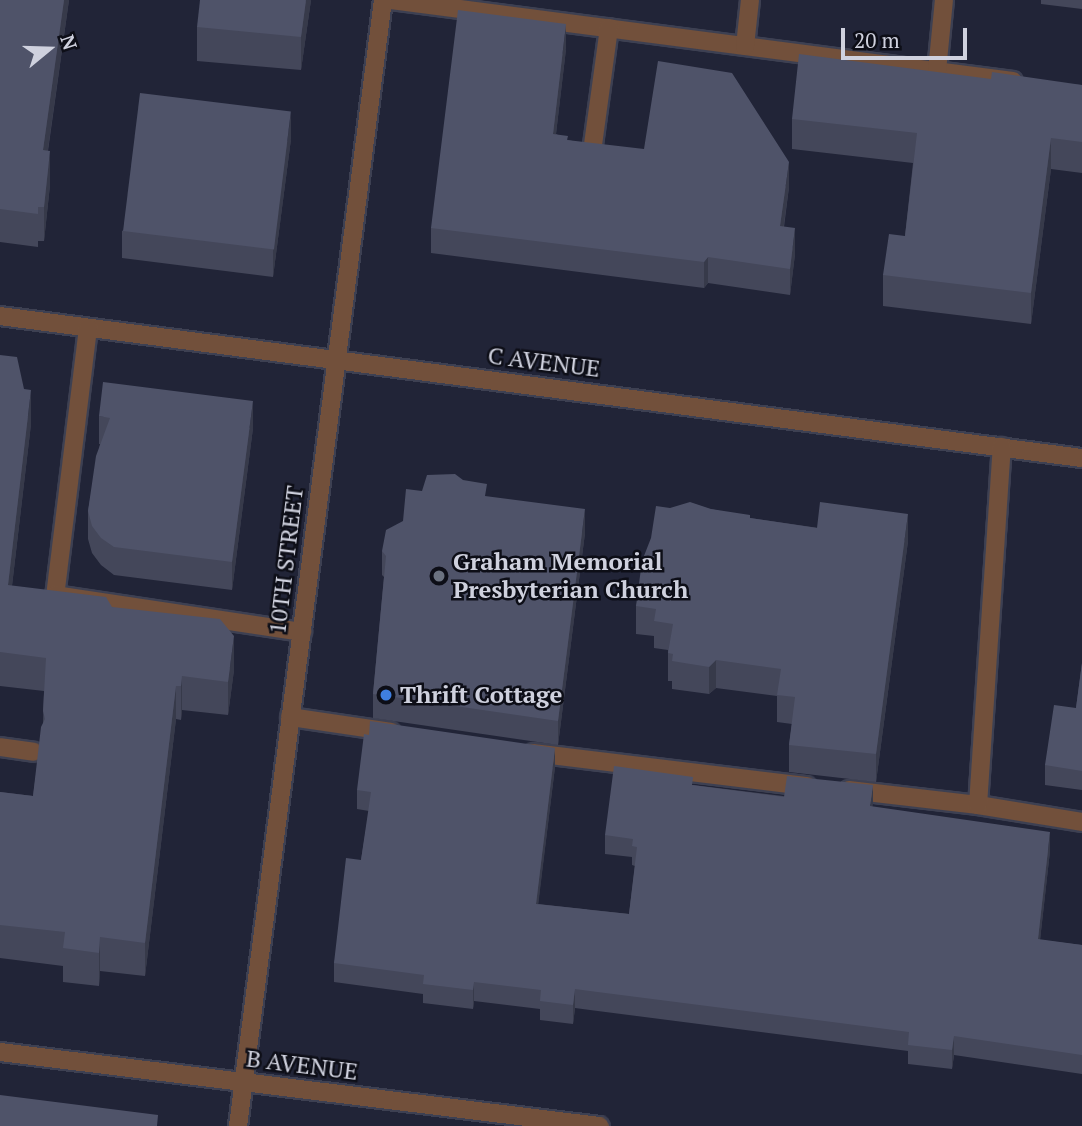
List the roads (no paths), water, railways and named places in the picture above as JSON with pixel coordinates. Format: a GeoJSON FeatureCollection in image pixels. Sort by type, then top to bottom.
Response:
{"type":"FeatureCollection","features":[{"type":"Feature","properties":{"kind":"street","name":"10TH STREET"},"geometry":{"type":"LineString","coordinates":[[238,1126],[383,0]]}},
{"type":"Feature","properties":{"kind":"street"},"geometry":{"type":"LineString","coordinates":[[391,0],[1030,83]]}},
{"type":"Feature","properties":{"kind":"street"},"geometry":{"type":"LineString","coordinates":[[745,46],[750,0]]}},
{"type":"Feature","properties":{"kind":"street"},"geometry":{"type":"LineString","coordinates":[[937,71],[944,0]]}},
{"type":"Feature","properties":{"kind":"street"},"geometry":{"type":"LineString","coordinates":[[592,152],[609,28]]}},
{"type":"Feature","properties":{"kind":"street","name":"C AVENUE"},"geometry":{"type":"LineString","coordinates":[[0,316],[1082,458]]}},
{"type":"Feature","properties":{"kind":"street"},"geometry":{"type":"LineString","coordinates":[[88,328],[55,595],[302,632]]}},
{"type":"Feature","properties":{"kind":"street"},"geometry":{"type":"LineString","coordinates":[[978,805],[1002,447]]}},
{"type":"Feature","properties":{"kind":"street"},"geometry":{"type":"LineString","coordinates":[[290,717],[410,735]]}},
{"type":"Feature","properties":{"kind":"street"},"geometry":{"type":"LineString","coordinates":[[0,747],[34,752]]}},
{"type":"Feature","properties":{"kind":"street"},"geometry":{"type":"LineString","coordinates":[[517,750],[978,805],[1082,822]]}},
{"type":"Feature","properties":{"kind":"street","name":"B AVENUE"},"geometry":{"type":"LineString","coordinates":[[0,1052],[599,1126]]}},
{"type":"Feature","properties":{"kind":"place","name":"Graham Memorial Presbyterian Church"},"geometry":{"type":"Point","coordinates":[439,576]}},
{"type":"Feature","properties":{"kind":"place","name":"Thrift Cottage"},"geometry":{"type":"Point","coordinates":[386,695]}}]}
